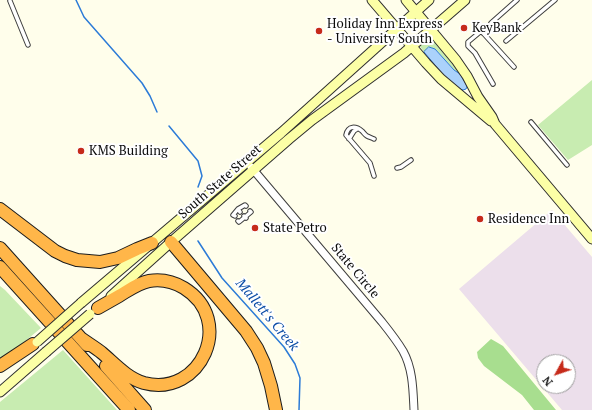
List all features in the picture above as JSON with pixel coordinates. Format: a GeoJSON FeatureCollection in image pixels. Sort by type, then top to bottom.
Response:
{"type":"FeatureCollection","features":[{"type":"Feature","properties":{"kind":"highway"},"geometry":{"type":"LineString","coordinates":[[0,209],[54,250],[77,260],[100,262],[118,258],[152,243]]}},
{"type":"Feature","properties":{"kind":"highway"},"geometry":{"type":"LineString","coordinates":[[171,242],[246,331],[257,348],[264,363],[276,410]]}},
{"type":"Feature","properties":{"kind":"highway"},"geometry":{"type":"LineString","coordinates":[[0,248],[146,410]]}},
{"type":"Feature","properties":{"kind":"highway"},"geometry":{"type":"LineString","coordinates":[[0,267],[129,410]]}},
{"type":"Feature","properties":{"kind":"highway"},"geometry":{"type":"LineString","coordinates":[[0,280],[20,298],[124,410]]}},
{"type":"Feature","properties":{"kind":"highway"},"geometry":{"type":"LineString","coordinates":[[82,339],[101,352],[120,370],[143,383],[152,384],[175,382],[183,378],[194,370],[201,361],[209,343],[209,321],[206,311],[200,301],[189,291],[168,281],[149,281],[138,284],[94,311]]}},
{"type":"Feature","properties":{"kind":"highway"},"geometry":{"type":"LineString","coordinates":[[0,366],[35,343]]}},
{"type":"Feature","properties":{"kind":"main road"},"geometry":{"type":"LineString","coordinates":[[372,0],[426,63],[441,78],[495,124],[592,239]]}},
{"type":"Feature","properties":{"kind":"main road"},"geometry":{"type":"LineString","coordinates":[[406,0],[456,60],[495,124]]}},
{"type":"Feature","properties":{"kind":"main road","name":"South State Street"},"geometry":{"type":"LineString","coordinates":[[0,373],[281,133],[429,0]]}},
{"type":"Feature","properties":{"kind":"main road","name":"South State Street"},"geometry":{"type":"LineString","coordinates":[[1,391],[94,311],[289,138],[404,53],[465,0]]}},
{"type":"Feature","properties":{"kind":"main road"},"geometry":{"type":"LineString","coordinates":[[338,102],[338,89],[343,81],[359,67],[375,48]]}},
{"type":"Feature","properties":{"kind":"main road"},"geometry":{"type":"LineString","coordinates":[[441,78],[448,81],[464,94],[468,93],[472,85]]}},
{"type":"Feature","properties":{"kind":"main road"},"geometry":{"type":"LineString","coordinates":[[152,243],[166,240],[171,242]]}},
{"type":"Feature","properties":{"kind":"street","name":"State Circle"},"geometry":{"type":"LineString","coordinates":[[247,162],[397,341],[404,352],[409,365],[413,386],[414,410]]}},
{"type":"Feature","properties":{"kind":"street"},"geometry":{"type":"LineString","coordinates":[[228,178],[234,186]]}},
{"type":"Feature","properties":{"kind":"lane"},"geometry":{"type":"LineString","coordinates":[[491,23],[518,0]]}},
{"type":"Feature","properties":{"kind":"lane"},"geometry":{"type":"LineString","coordinates":[[506,41],[555,0]]}},
{"type":"Feature","properties":{"kind":"lane"},"geometry":{"type":"LineString","coordinates":[[10,1],[28,45]]}},
{"type":"Feature","properties":{"kind":"lane"},"geometry":{"type":"LineString","coordinates":[[493,84],[477,56],[468,46],[468,42],[480,32],[484,34],[514,67]]}},
{"type":"Feature","properties":{"kind":"lane"},"geometry":{"type":"LineString","coordinates":[[531,122],[567,165]]}},
{"type":"Feature","properties":{"kind":"lane"},"geometry":{"type":"LineString","coordinates":[[374,139],[353,127],[349,128],[346,135],[370,163],[374,176]]}},
{"type":"Feature","properties":{"kind":"lane"},"geometry":{"type":"LineString","coordinates":[[397,168],[411,160]]}},
{"type":"Feature","properties":{"kind":"lane"},"geometry":{"type":"LineString","coordinates":[[235,216],[233,215],[245,205],[246,206]]}},
{"type":"Feature","properties":{"kind":"lane"},"geometry":{"type":"LineString","coordinates":[[238,221],[239,222],[251,212],[250,211]]}},
{"type":"Feature","properties":{"kind":"shaded area"},"geometry":{"type":"Polygon","coordinates":[[[552,210],[592,257],[592,410],[562,410],[548,394],[576,394],[576,354],[536,354],[536,379],[459,289],[552,210]]]}},
{"type":"Feature","properties":{"kind":"green space"},"geometry":{"type":"Polygon","coordinates":[[[430,36],[449,58],[460,74],[454,70],[435,49],[429,47],[424,52],[419,45],[430,36]]]}},
{"type":"Feature","properties":{"kind":"green space"},"geometry":{"type":"Polygon","coordinates":[[[592,80],[592,145],[568,160],[538,125],[592,80]]]}},
{"type":"Feature","properties":{"kind":"green space"},"geometry":{"type":"Polygon","coordinates":[[[0,286],[41,328],[0,362],[0,286]]]}},
{"type":"Feature","properties":{"kind":"green space"},"geometry":{"type":"Polygon","coordinates":[[[491,339],[503,346],[536,386],[536,394],[543,394],[556,410],[534,410],[522,395],[484,366],[478,358],[477,352],[491,339]]]}},
{"type":"Feature","properties":{"kind":"green space"},"geometry":{"type":"Polygon","coordinates":[[[63,350],[117,410],[0,410],[0,402],[63,350]]]}},
{"type":"Feature","properties":{"kind":"water"},"geometry":{"type":"Polygon","coordinates":[[[429,47],[435,49],[454,70],[460,74],[466,84],[466,89],[460,89],[445,77],[424,52],[429,47]]]}},
{"type":"Feature","properties":{"kind":"waterway","name":"Mallett's Creek"},"geometry":{"type":"LineString","coordinates":[[76,0],[84,17],[142,83],[157,112]]}},
{"type":"Feature","properties":{"kind":"waterway","name":"Mallett's Creek"},"geometry":{"type":"LineString","coordinates":[[169,126],[198,161],[202,176],[198,187]]}},
{"type":"Feature","properties":{"kind":"waterway","name":"Mallett's Creek"},"geometry":{"type":"LineString","coordinates":[[198,241],[222,278],[284,347],[295,364],[300,378],[299,410]]}},
{"type":"Feature","properties":{"kind":"place","name":"KeyBank"},"geometry":{"type":"Point","coordinates":[464,28]}},
{"type":"Feature","properties":{"kind":"place","name":"Holiday Inn Express - University South"},"geometry":{"type":"Point","coordinates":[319,31]}},
{"type":"Feature","properties":{"kind":"place","name":"KMS Building"},"geometry":{"type":"Point","coordinates":[81,151]}},
{"type":"Feature","properties":{"kind":"place","name":"Residence Inn"},"geometry":{"type":"Point","coordinates":[480,219]}},
{"type":"Feature","properties":{"kind":"place","name":"State Petro"},"geometry":{"type":"Point","coordinates":[255,228]}}]}
